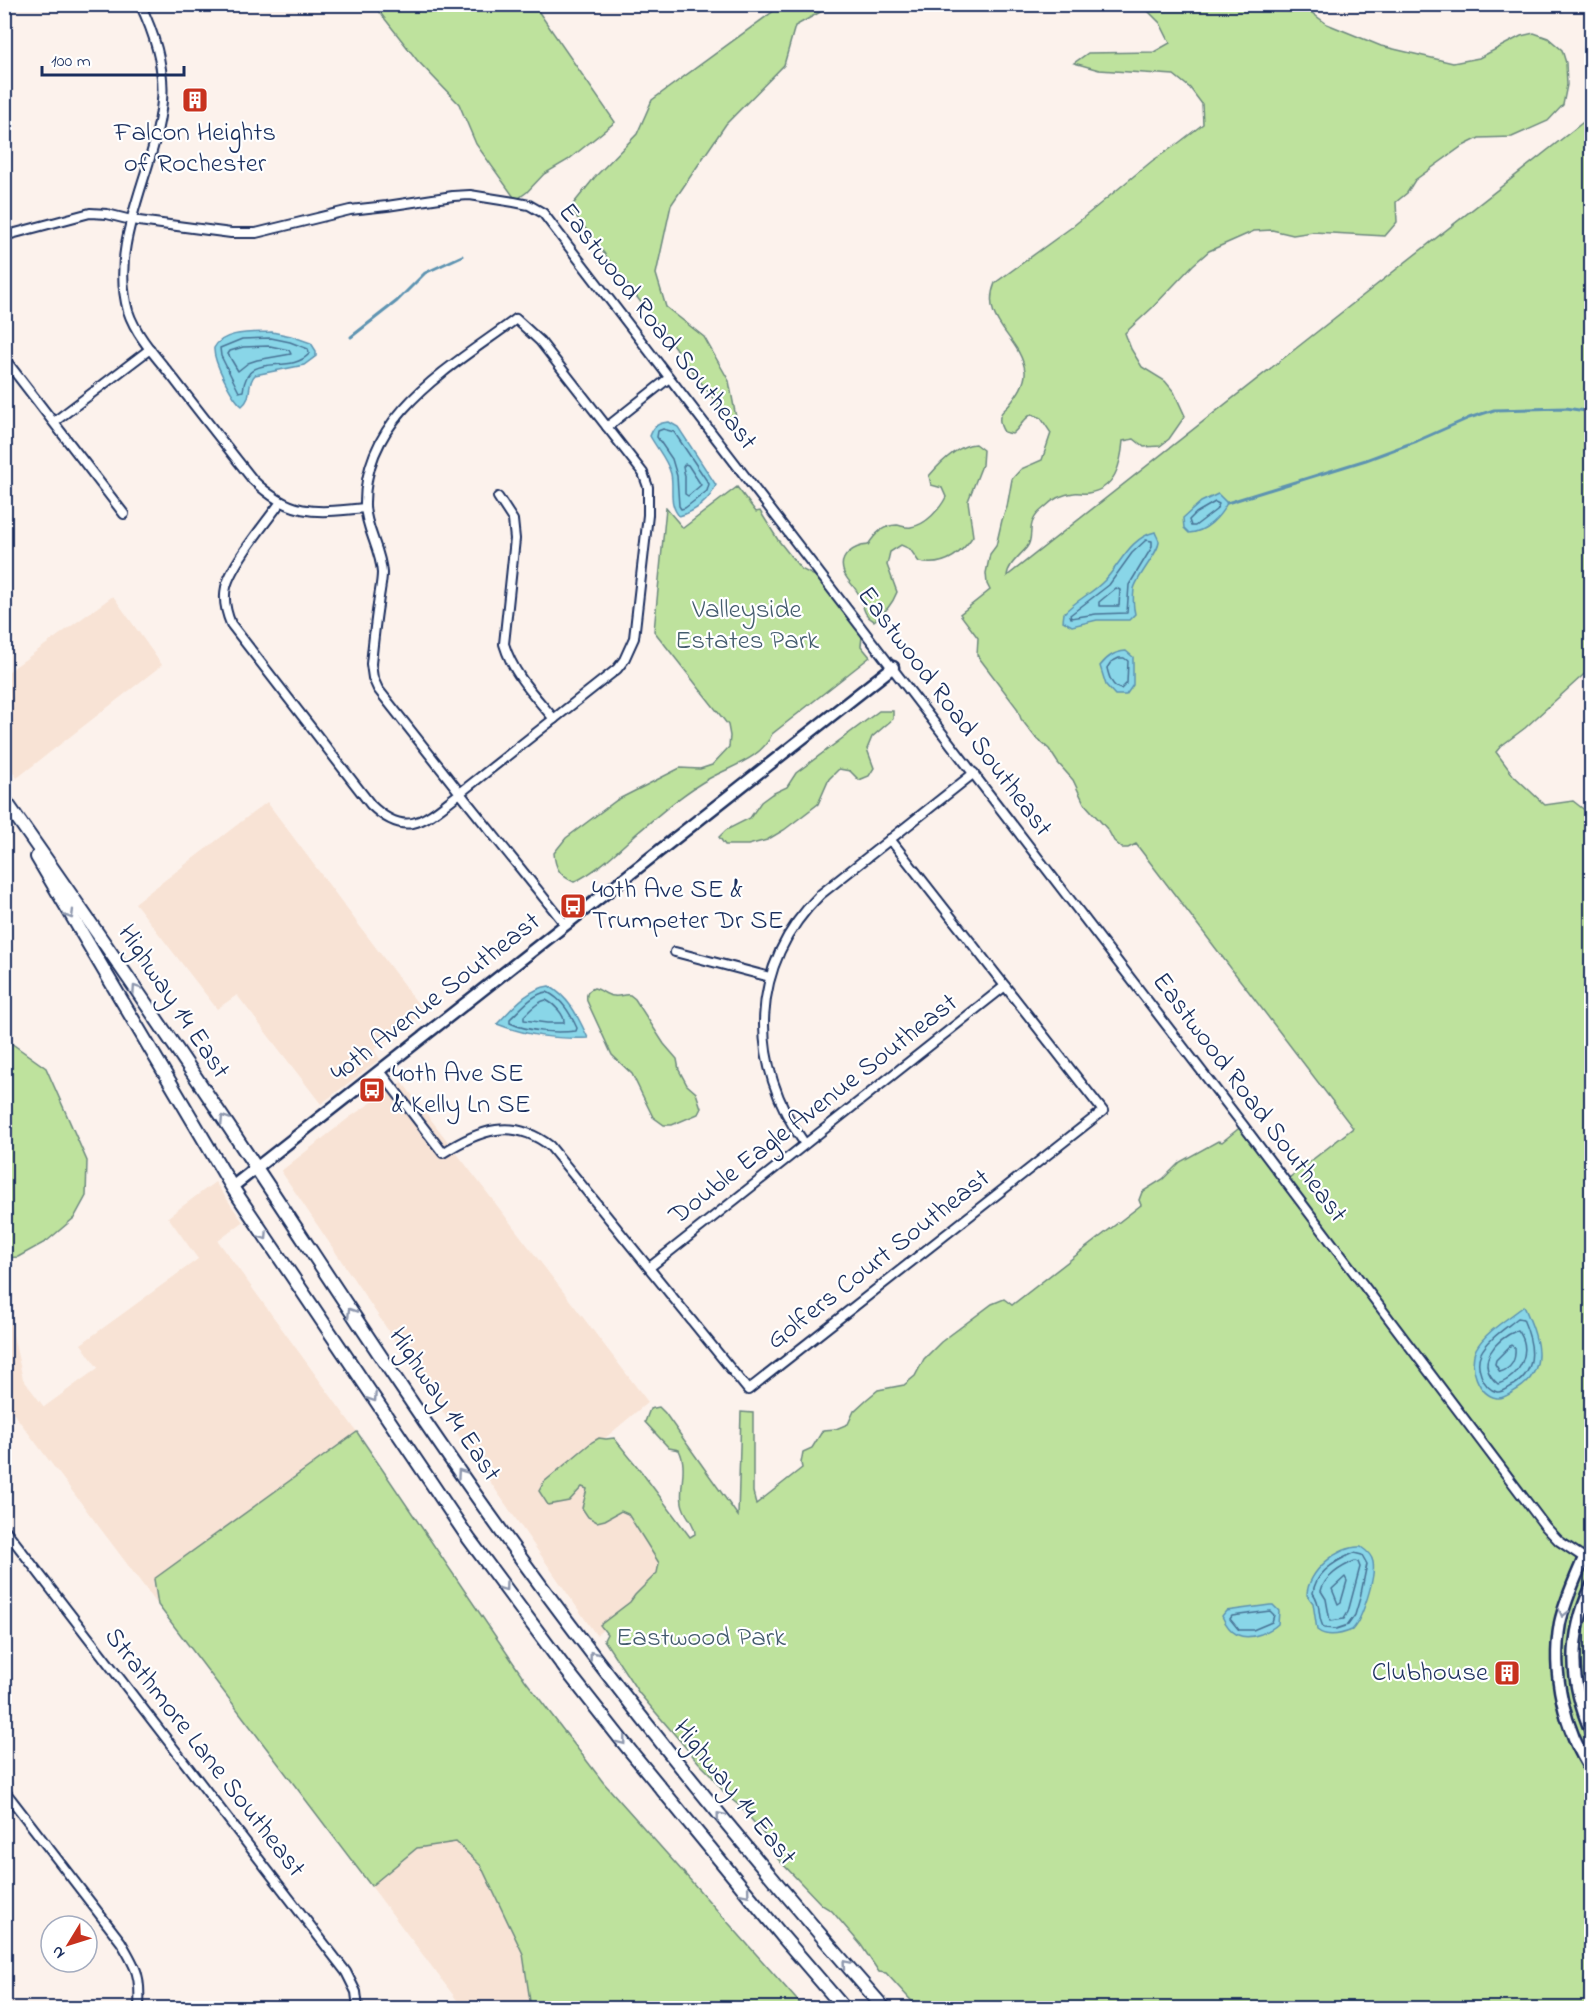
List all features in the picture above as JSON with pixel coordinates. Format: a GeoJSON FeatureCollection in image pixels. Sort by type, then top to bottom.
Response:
{"type":"FeatureCollection","features":[{"type":"Feature","properties":{"kind":"main road","name":"Highway 14 East"},"geometry":{"type":"LineString","coordinates":[[4,800],[116,960],[457,1468],[565,1618],[726,1822],[884,2008]]}},
{"type":"Feature","properties":{"kind":"main road","name":"Highway 14 East"},"geometry":{"type":"LineString","coordinates":[[4,800],[232,1187],[463,1530],[529,1621],[701,1840],[844,2008]]}},
{"type":"Feature","properties":{"kind":"street"},"geometry":{"type":"LineString","coordinates":[[140,4],[151,26],[159,53],[162,101],[152,153],[131,219],[123,274],[129,314],[150,349],[253,480],[280,503],[315,512],[365,508]]}},
{"type":"Feature","properties":{"kind":"street","name":"Eastwood Road Southeast"},"geometry":{"type":"LineString","coordinates":[[4,236],[90,213],[231,233],[256,233],[350,210],[470,195],[529,205],[543,213],[1243,1125],[1545,1526],[1559,1541],[1588,1560]]}},
{"type":"Feature","properties":{"kind":"street"},"geometry":{"type":"LineString","coordinates":[[280,503],[233,569],[226,585],[224,599],[231,624],[365,797],[383,817],[396,824],[420,822],[460,793],[617,669],[624,660],[634,638],[648,514],[648,487],[643,473],[540,341],[516,319],[422,389],[393,419],[372,456],[367,481],[365,508],[382,574],[371,664],[373,678],[378,689],[460,793],[565,924]]}},
{"type":"Feature","properties":{"kind":"street"},"geometry":{"type":"LineString","coordinates":[[54,422],[150,349]]}},
{"type":"Feature","properties":{"kind":"street"},"geometry":{"type":"LineString","coordinates":[[4,358],[124,514]]}},
{"type":"Feature","properties":{"kind":"street"},"geometry":{"type":"LineString","coordinates":[[608,427],[669,378]]}},
{"type":"Feature","properties":{"kind":"street"},"geometry":{"type":"LineString","coordinates":[[498,497],[513,520],[515,539],[504,644],[516,673],[554,719]]}},
{"type":"Feature","properties":{"kind":"street","name":"40th Avenue Southeast"},"geometry":{"type":"LineString","coordinates":[[232,1187],[893,667]]}},
{"type":"Feature","properties":{"kind":"street"},"geometry":{"type":"LineString","coordinates":[[805,1144],[780,1102],[767,1065],[764,1048],[764,1021],[770,977],[784,942],[806,909],[827,889],[974,773]]}},
{"type":"Feature","properties":{"kind":"street","name":"Golfers Court Southeast"},"geometry":{"type":"LineString","coordinates":[[380,1071],[443,1153],[471,1136],[493,1130],[519,1131],[542,1140],[566,1163],[748,1390],[1103,1111],[890,838]]}},
{"type":"Feature","properties":{"kind":"street"},"geometry":{"type":"LineString","coordinates":[[675,952],[770,977]]}},
{"type":"Feature","properties":{"kind":"street","name":"Double Eagle Avenue Southeast"},"geometry":{"type":"LineString","coordinates":[[650,1267],[1005,986]]}},
{"type":"Feature","properties":{"kind":"street","name":"Strathmore Lane Southeast"},"geometry":{"type":"LineString","coordinates":[[4,1528],[345,1972],[356,1992],[358,2008]]}},
{"type":"Feature","properties":{"kind":"street"},"geometry":{"type":"LineString","coordinates":[[1588,1560],[1565,1604],[1559,1630],[1558,1657],[1563,1708],[1576,1745],[1592,1772]]}},
{"type":"Feature","properties":{"kind":"street"},"geometry":{"type":"LineString","coordinates":[[1592,1585],[1579,1618],[1574,1655],[1576,1687],[1592,1734]]}},
{"type":"Feature","properties":{"kind":"street"},"geometry":{"type":"LineString","coordinates":[[4,1790],[121,1942],[137,1968],[141,1990],[139,2008]]}},
{"type":"Feature","properties":{"kind":"shaded area"},"geometry":{"type":"Polygon","coordinates":[[[113,596],[162,665],[17,778],[5,760],[5,674],[113,596]]]}},
{"type":"Feature","properties":{"kind":"shaded area"},"geometry":{"type":"Polygon","coordinates":[[[267,802],[424,1012],[374,1050],[380,1059],[321,1104],[237,995],[217,1009],[135,903],[267,802]]]}},
{"type":"Feature","properties":{"kind":"shaded area"},"geometry":{"type":"Polygon","coordinates":[[[402,1082],[648,1402],[598,1444],[688,1569],[596,1635],[281,1171],[350,1117],[402,1082]]]}},
{"type":"Feature","properties":{"kind":"shaded area"},"geometry":{"type":"Polygon","coordinates":[[[215,1182],[243,1222],[218,1241],[357,1432],[153,1581],[158,1605],[5,1402],[4,1295],[23,1379],[44,1407],[98,1368],[81,1344],[198,1259],[168,1217],[215,1182]]]}},
{"type":"Feature","properties":{"kind":"shaded area"},"geometry":{"type":"Polygon","coordinates":[[[456,1841],[481,1866],[523,1954],[531,2008],[463,2008],[371,1886],[417,1848],[456,1841]]]}},
{"type":"Feature","properties":{"kind":"green space"},"geometry":{"type":"Polygon","coordinates":[[[374,5],[534,5],[615,122],[568,160],[544,174],[516,200],[476,144],[459,104],[417,60],[374,5]]]}},
{"type":"Feature","properties":{"kind":"green space"},"geometry":{"type":"Polygon","coordinates":[[[782,5],[833,5],[795,26],[784,65],[726,124],[671,205],[656,274],[666,307],[704,337],[729,381],[739,433],[570,208],[595,177],[637,134],[652,100],[782,5]]]}},
{"type":"Feature","properties":{"kind":"green space","name":"Eastwood Park"},"geometry":{"type":"Polygon","coordinates":[[[1142,5],[1304,5],[1327,24],[1381,46],[1453,63],[1479,58],[1521,36],[1534,33],[1548,38],[1562,50],[1566,63],[1567,85],[1563,105],[1548,121],[1512,137],[1479,138],[1461,147],[1415,180],[1407,193],[1396,202],[1397,222],[1385,236],[1313,232],[1293,235],[1272,230],[1254,231],[1209,251],[1125,333],[1142,367],[1165,381],[1174,392],[1185,416],[1169,439],[1160,446],[1144,447],[1134,439],[1123,441],[1118,467],[1105,487],[1088,493],[1062,496],[1042,510],[1032,524],[1029,544],[1012,564],[1007,576],[1591,116],[1591,668],[1496,752],[1513,775],[1545,805],[1573,801],[1591,815],[1589,858],[1592,863],[1591,2008],[918,2008],[886,1973],[879,1972],[861,1945],[832,1911],[822,1905],[778,1859],[772,1844],[741,1807],[726,1795],[639,1693],[604,1640],[607,1634],[600,1625],[630,1602],[657,1573],[659,1563],[628,1514],[621,1511],[597,1522],[588,1517],[582,1508],[587,1489],[582,1487],[569,1501],[548,1505],[539,1491],[544,1482],[592,1442],[599,1438],[614,1438],[690,1537],[695,1534],[682,1503],[683,1463],[679,1450],[669,1448],[645,1422],[650,1409],[659,1407],[738,1516],[741,1412],[753,1413],[753,1492],[756,1504],[802,1468],[803,1452],[812,1448],[823,1430],[836,1429],[848,1424],[854,1411],[878,1390],[904,1385],[915,1376],[924,1359],[941,1342],[992,1304],[1004,1299],[1012,1305],[1141,1205],[1139,1200],[1142,1192],[1163,1179],[1180,1162],[1218,1141],[1222,1142],[1243,1125],[1285,1181],[1353,1128],[1136,844],[1122,848],[1084,803],[1073,780],[1049,749],[1035,737],[1021,719],[1017,708],[977,655],[978,638],[960,614],[990,590],[986,573],[990,554],[996,546],[1007,507],[1012,479],[1021,469],[1042,460],[1051,433],[1041,418],[1032,414],[1012,434],[1004,432],[1001,426],[1001,414],[1020,389],[1025,371],[1022,359],[996,319],[992,308],[995,283],[1072,227],[1152,161],[1203,124],[1202,104],[1190,88],[1174,75],[1099,70],[1074,63],[1088,53],[1154,52],[1170,43],[1160,23],[1142,5]]]}},
{"type":"Feature","properties":{"kind":"green space"},"geometry":{"type":"Polygon","coordinates":[[[975,444],[983,450],[982,465],[968,501],[973,536],[956,554],[935,563],[919,562],[910,549],[901,545],[890,552],[887,565],[897,592],[882,615],[874,621],[870,619],[858,593],[844,573],[842,567],[845,557],[857,547],[868,545],[884,528],[892,525],[917,526],[932,516],[946,497],[942,488],[931,485],[929,476],[956,451],[975,444]]]}},
{"type":"Feature","properties":{"kind":"green space","name":"Valleyside Estates Park"},"geometry":{"type":"Polygon","coordinates":[[[737,487],[756,512],[760,511],[778,540],[801,569],[819,578],[854,621],[862,636],[861,646],[870,657],[772,734],[754,755],[690,790],[599,866],[574,882],[565,877],[557,867],[554,853],[566,838],[617,800],[680,768],[700,769],[712,765],[729,747],[728,725],[654,631],[666,508],[683,528],[737,487]]]}},
{"type":"Feature","properties":{"kind":"green space"},"geometry":{"type":"Polygon","coordinates":[[[879,711],[893,711],[893,719],[872,737],[867,749],[874,768],[869,776],[859,780],[850,771],[839,769],[829,779],[818,804],[784,830],[767,840],[748,845],[725,845],[719,837],[726,830],[750,818],[761,802],[787,787],[796,773],[879,711]]]}},
{"type":"Feature","properties":{"kind":"green space"},"geometry":{"type":"Polygon","coordinates":[[[594,988],[611,996],[630,995],[635,999],[664,1044],[677,1059],[679,1070],[687,1085],[696,1093],[701,1108],[698,1114],[672,1125],[664,1125],[653,1117],[632,1074],[612,1055],[587,1001],[588,993],[594,988]]]}},
{"type":"Feature","properties":{"kind":"green space"},"geometry":{"type":"Polygon","coordinates":[[[4,1038],[46,1068],[87,1161],[86,1196],[74,1218],[47,1241],[18,1257],[5,1258],[4,1038]]]}},
{"type":"Feature","properties":{"kind":"green space"},"geometry":{"type":"Polygon","coordinates":[[[357,1432],[525,1680],[603,1782],[804,2008],[531,2008],[523,1954],[481,1866],[456,1842],[417,1848],[371,1886],[158,1605],[154,1579],[357,1432]]]}},
{"type":"Feature","properties":{"kind":"water"},"geometry":{"type":"Polygon","coordinates":[[[272,332],[311,343],[316,356],[304,365],[255,375],[247,399],[242,406],[224,379],[214,348],[218,342],[232,335],[272,332]]]}},
{"type":"Feature","properties":{"kind":"water"},"geometry":{"type":"Polygon","coordinates":[[[669,422],[678,427],[716,485],[701,505],[679,516],[672,501],[671,474],[650,436],[656,426],[669,422]]]}},
{"type":"Feature","properties":{"kind":"water"},"geometry":{"type":"Polygon","coordinates":[[[1218,494],[1227,503],[1220,513],[1207,527],[1189,533],[1184,528],[1183,518],[1201,502],[1218,494]]]}},
{"type":"Feature","properties":{"kind":"water"},"geometry":{"type":"Polygon","coordinates":[[[1155,532],[1159,541],[1158,545],[1134,589],[1135,614],[1129,620],[1097,620],[1072,626],[1063,621],[1064,613],[1105,580],[1132,545],[1146,535],[1155,532]]]}},
{"type":"Feature","properties":{"kind":"water"},"geometry":{"type":"Polygon","coordinates":[[[1126,651],[1133,657],[1133,685],[1126,695],[1115,695],[1106,685],[1100,666],[1111,656],[1126,651]]]}},
{"type":"Feature","properties":{"kind":"water"},"geometry":{"type":"Polygon","coordinates":[[[549,986],[568,1002],[588,1038],[542,1036],[497,1024],[527,995],[549,986]]]}},
{"type":"Feature","properties":{"kind":"water"},"geometry":{"type":"Polygon","coordinates":[[[1524,1306],[1533,1328],[1538,1350],[1535,1371],[1528,1381],[1508,1395],[1497,1398],[1490,1396],[1476,1378],[1473,1363],[1476,1349],[1485,1337],[1524,1306]]]}},
{"type":"Feature","properties":{"kind":"water"},"geometry":{"type":"Polygon","coordinates":[[[1361,1547],[1372,1557],[1373,1569],[1370,1587],[1360,1617],[1352,1630],[1334,1635],[1321,1633],[1317,1630],[1313,1603],[1307,1595],[1308,1586],[1318,1569],[1334,1555],[1343,1550],[1361,1547]]]}},
{"type":"Feature","properties":{"kind":"water"},"geometry":{"type":"Polygon","coordinates":[[[1273,1605],[1279,1611],[1278,1624],[1254,1636],[1237,1635],[1225,1623],[1222,1616],[1226,1611],[1273,1605]]]}},
{"type":"Feature","properties":{"kind":"waterway"},"geometry":{"type":"LineString","coordinates":[[351,337],[397,301],[425,273],[462,256]]}},
{"type":"Feature","properties":{"kind":"waterway"},"geometry":{"type":"LineString","coordinates":[[1227,503],[1366,460],[1494,410],[1566,408],[1592,412]]}},
{"type":"Feature","properties":{"kind":"place","name":"Falcon Heights of Rochester"},"geometry":{"type":"Point","coordinates":[195,100]}},
{"type":"Feature","properties":{"kind":"place","name":"40th Ave SE & Trumpeter Dr SE"},"geometry":{"type":"Point","coordinates":[573,906]}},
{"type":"Feature","properties":{"kind":"place","name":"40th Ave SE & Kelly Ln SE"},"geometry":{"type":"Point","coordinates":[372,1090]}},
{"type":"Feature","properties":{"kind":"place","name":"Clubhouse"},"geometry":{"type":"Point","coordinates":[1507,1673]}}]}
